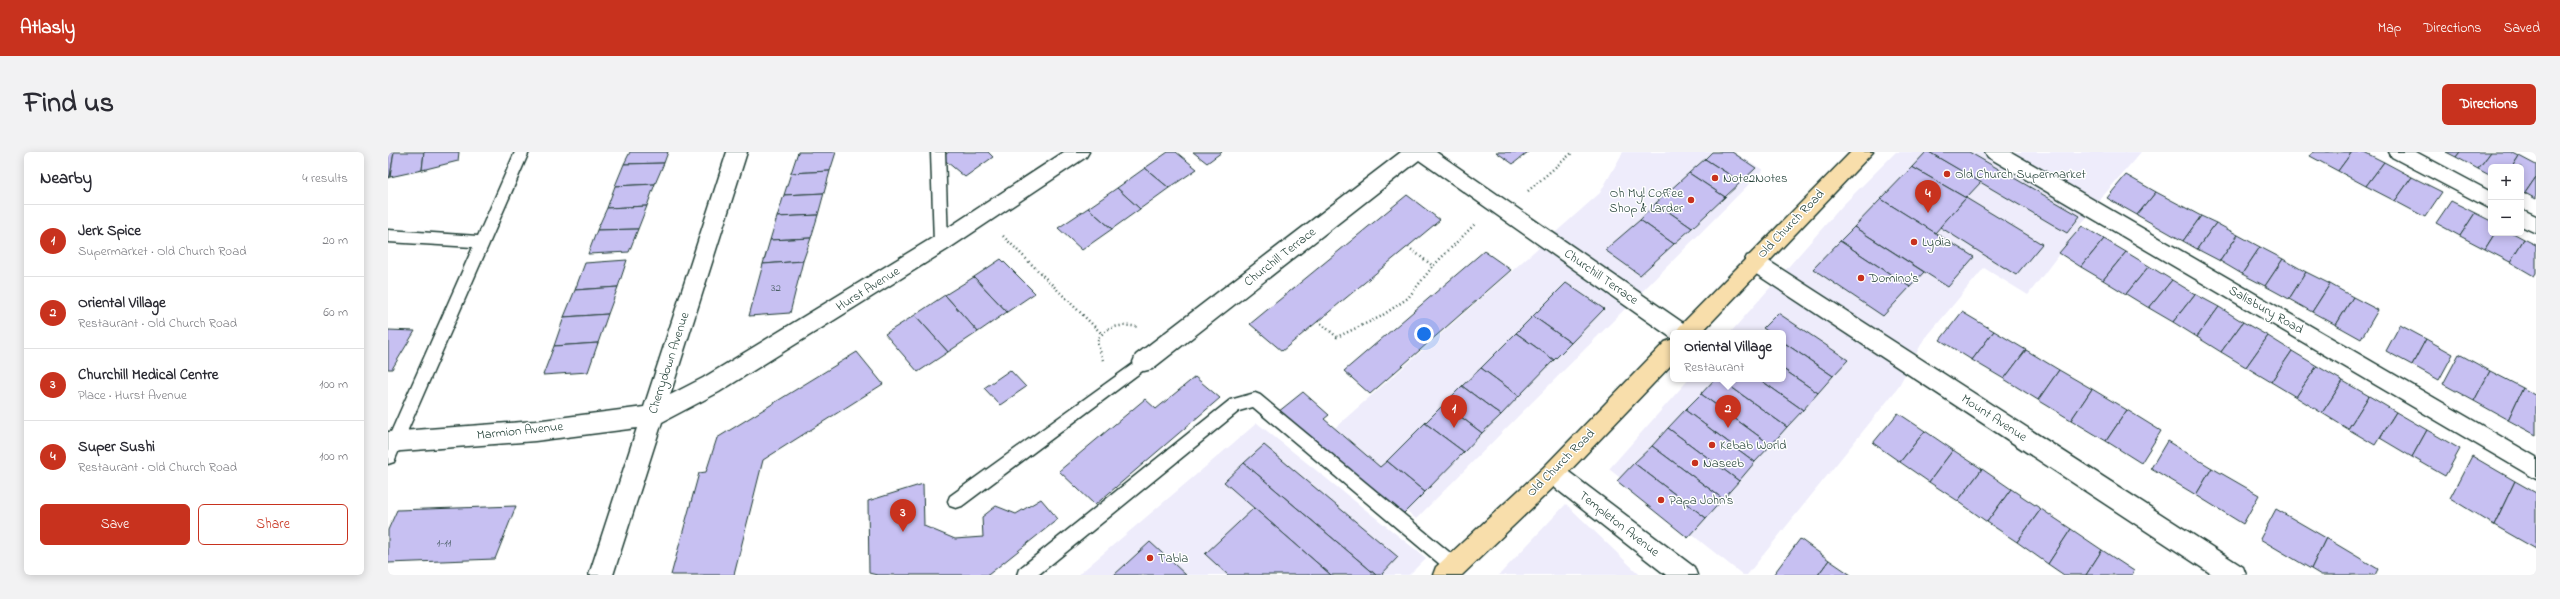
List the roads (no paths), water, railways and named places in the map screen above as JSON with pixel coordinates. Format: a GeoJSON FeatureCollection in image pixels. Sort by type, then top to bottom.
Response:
{"type":"FeatureCollection","features":[{"type":"Feature","properties":{"kind":"main road","name":"Old Church Road"},"geometry":{"type":"LineString","coordinates":[[1690,330],[1754,262],[1863,152]]}},
{"type":"Feature","properties":{"kind":"main road","name":"Old Church Road"},"geometry":{"type":"LineString","coordinates":[[1449,571],[1553,473],[1670,351]]}},
{"type":"Feature","properties":{"kind":"street","name":"Cherrydown Avenue"},"geometry":{"type":"LineString","coordinates":[[601,575],[737,152]]}},
{"type":"Feature","properties":{"kind":"street","name":"Hurst Avenue"},"geometry":{"type":"LineString","coordinates":[[651,416],[711,385],[942,243],[1078,152]]}},
{"type":"Feature","properties":{"kind":"street","name":"Churchill Terrace"},"geometry":{"type":"LineString","coordinates":[[1144,362],[1415,152]]}},
{"type":"Feature","properties":{"kind":"street","name":"Churchill Terrace"},"geometry":{"type":"LineString","coordinates":[[1422,152],[1677,330]]}},
{"type":"Feature","properties":{"kind":"street","name":"Salisbury Road"},"geometry":{"type":"LineString","coordinates":[[1996,152],[2536,469]]}},
{"type":"Feature","properties":{"kind":"street"},"geometry":{"type":"LineString","coordinates":[[2399,152],[2489,200]]}},
{"type":"Feature","properties":{"kind":"street"},"geometry":{"type":"LineString","coordinates":[[2524,219],[2536,225]]}},
{"type":"Feature","properties":{"kind":"street","name":"Mount Avenue"},"geometry":{"type":"LineString","coordinates":[[1754,262],[2234,575]]}},
{"type":"Feature","properties":{"kind":"street","name":"Marmion Avenue"},"geometry":{"type":"LineString","coordinates":[[390,447],[651,416]]}},
{"type":"Feature","properties":{"kind":"street","name":"Templeton Avenue"},"geometry":{"type":"LineString","coordinates":[[1553,473],[1685,575]]}},
{"type":"Feature","properties":{"kind":"lane"},"geometry":{"type":"LineString","coordinates":[[390,447],[522,152]]}},
{"type":"Feature","properties":{"kind":"lane"},"geometry":{"type":"LineString","coordinates":[[938,152],[942,243]]}},
{"type":"Feature","properties":{"kind":"lane"},"geometry":{"type":"LineString","coordinates":[[388,236],[482,242]]}},
{"type":"Feature","properties":{"kind":"lane"},"geometry":{"type":"LineString","coordinates":[[956,502],[1144,362]]}},
{"type":"Feature","properties":{"kind":"lane"},"geometry":{"type":"LineString","coordinates":[[1025,575],[1235,405],[1255,400],[1449,571]]}},
{"type":"Feature","properties":{"kind":"place","name":"Old Church Supermarket"},"geometry":{"type":"Point","coordinates":[1947,174]}},
{"type":"Feature","properties":{"kind":"place","name":"Note2Notes"},"geometry":{"type":"Point","coordinates":[1715,178]}},
{"type":"Feature","properties":{"kind":"place","name":"Oh My! Coffee Shop & Larder"},"geometry":{"type":"Point","coordinates":[1691,200]}},
{"type":"Feature","properties":{"kind":"place","name":"Super Sushi"},"geometry":{"type":"Point","coordinates":[1928,213]}},
{"type":"Feature","properties":{"kind":"place","name":"Lydia"},"geometry":{"type":"Point","coordinates":[1914,242]}},
{"type":"Feature","properties":{"kind":"place","name":"Domino's"},"geometry":{"type":"Point","coordinates":[1861,278]}},
{"type":"Feature","properties":{"kind":"place","name":"Jerk Spice"},"geometry":{"type":"Point","coordinates":[1454,428]}},
{"type":"Feature","properties":{"kind":"place","name":"Oriental Village"},"geometry":{"type":"Point","coordinates":[1728,428]}},
{"type":"Feature","properties":{"kind":"place","name":"Kebab World"},"geometry":{"type":"Point","coordinates":[1712,445]}},
{"type":"Feature","properties":{"kind":"place","name":"Naseeb"},"geometry":{"type":"Point","coordinates":[1695,463]}},
{"type":"Feature","properties":{"kind":"place","name":"Papa John's"},"geometry":{"type":"Point","coordinates":[1661,500]}},
{"type":"Feature","properties":{"kind":"place","name":"Churchill Medical Centre"},"geometry":{"type":"Point","coordinates":[903,532]}},
{"type":"Feature","properties":{"kind":"place","name":"Tabla"},"geometry":{"type":"Point","coordinates":[1150,558]}}]}
